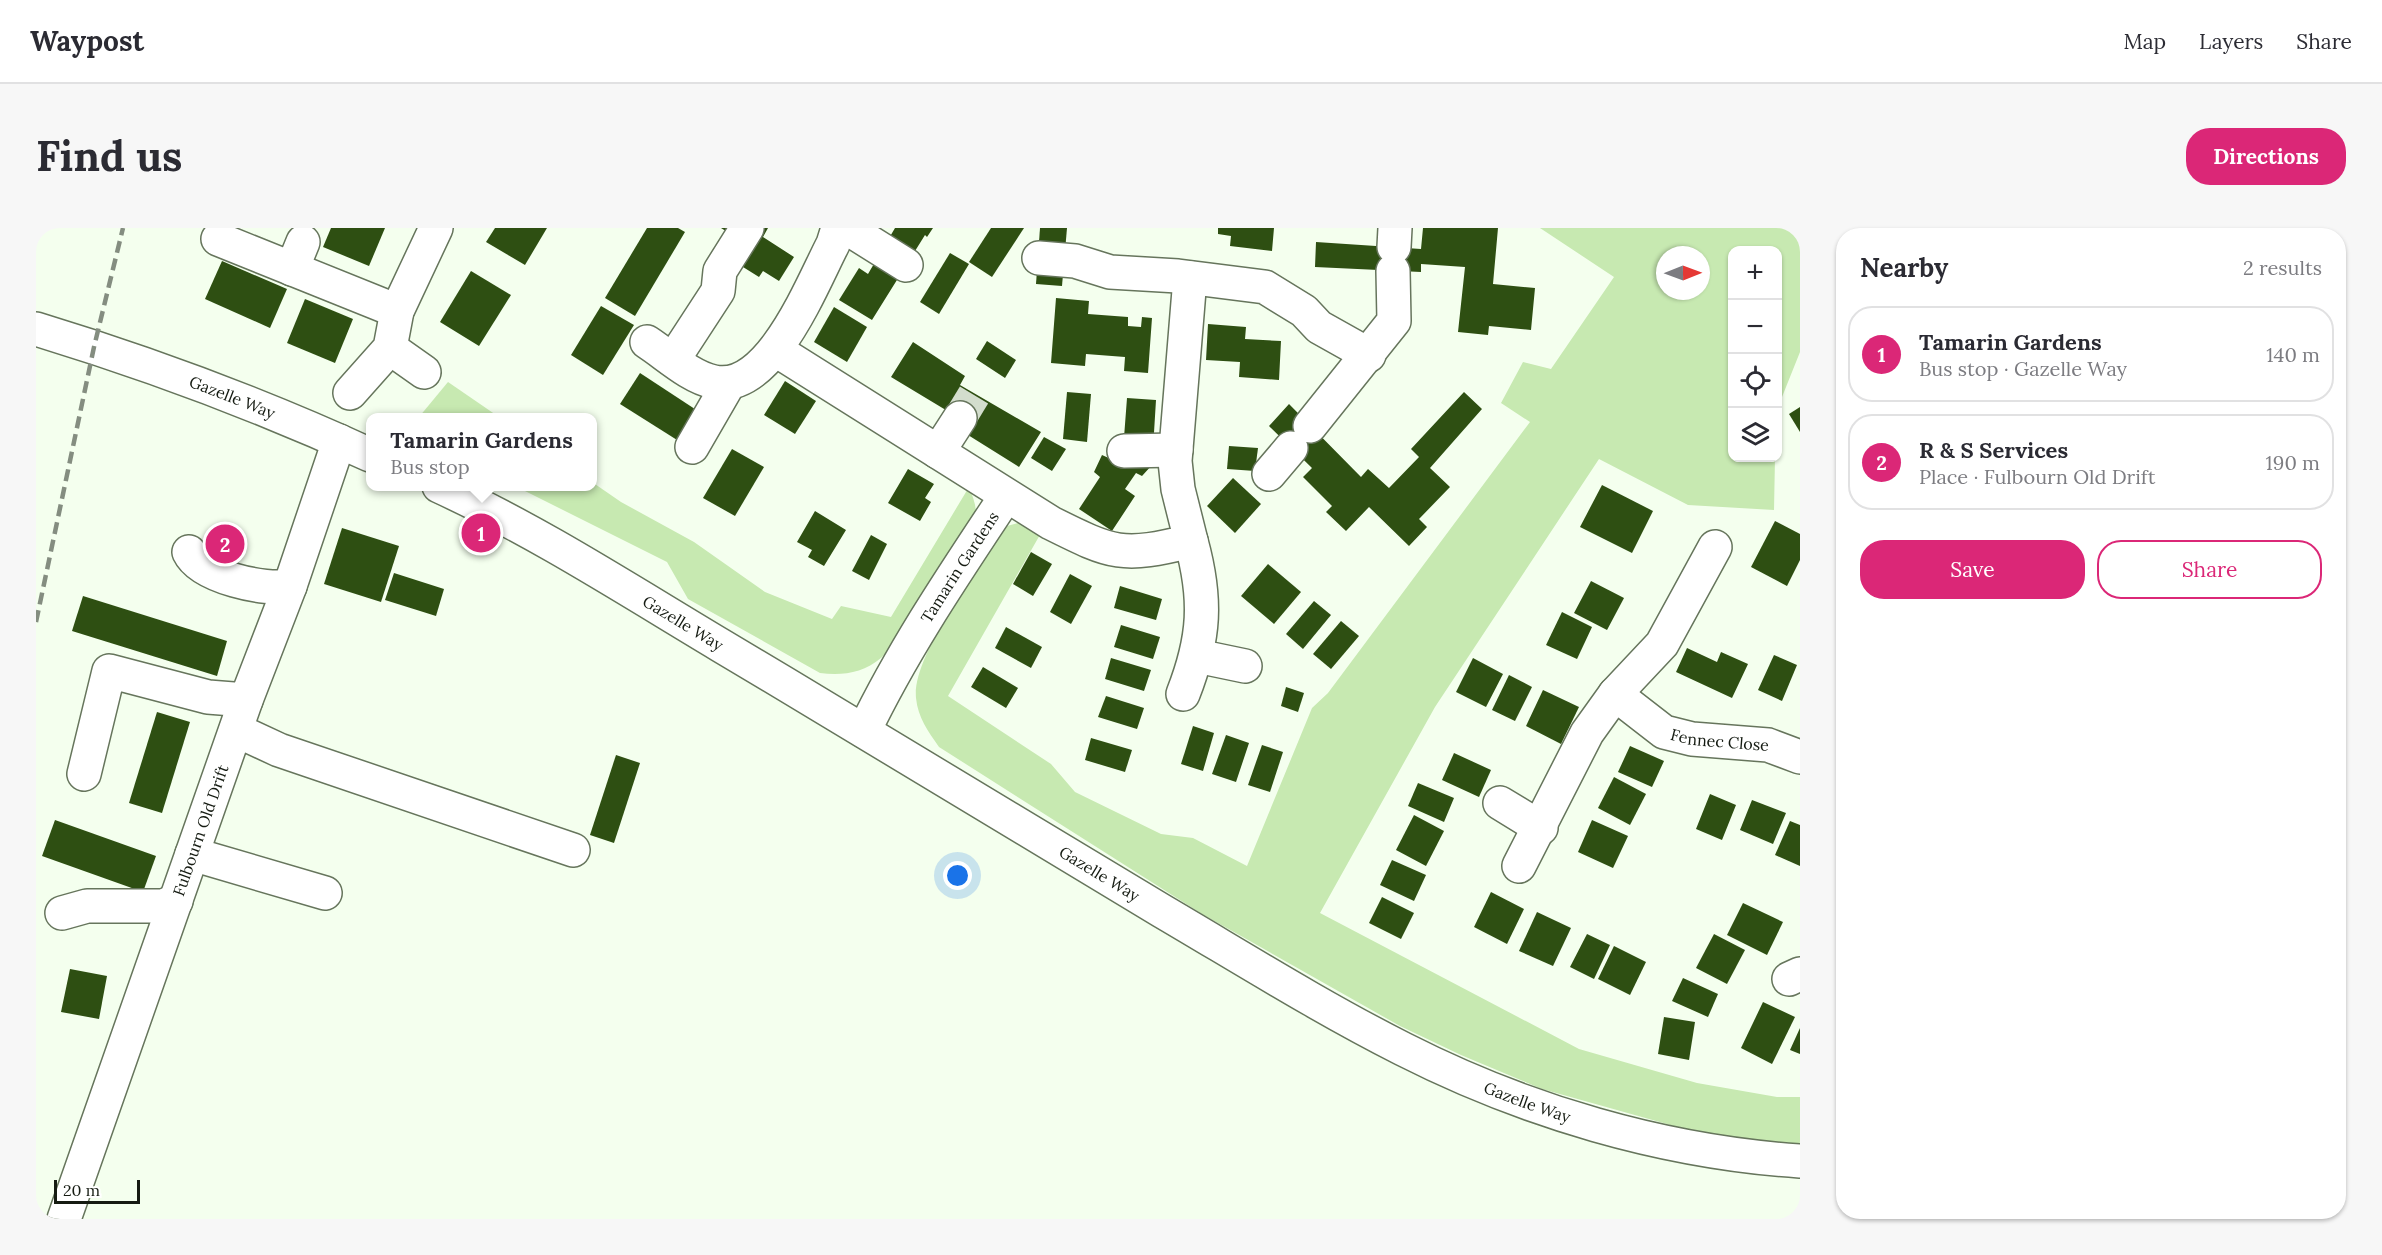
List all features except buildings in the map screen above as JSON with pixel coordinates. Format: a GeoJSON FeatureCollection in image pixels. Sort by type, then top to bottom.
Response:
{"type":"FeatureCollection","features":[{"type":"Feature","properties":{"kind":"street"},"geometry":{"type":"LineString","coordinates":[[350,393],[390,348],[397,312],[436,228]]}},
{"type":"Feature","properties":{"kind":"street"},"geometry":{"type":"LineString","coordinates":[[729,383],[702,378],[660,351],[718,291],[720,271],[747,228]]}},
{"type":"Feature","properties":{"kind":"street"},"geometry":{"type":"LineString","coordinates":[[692,447],[729,383],[756,370],[776,350],[833,244],[838,228]]}},
{"type":"Feature","properties":{"kind":"street"},"geometry":{"type":"LineString","coordinates":[[847,228],[906,265]]}},
{"type":"Feature","properties":{"kind":"street"},"geometry":{"type":"LineString","coordinates":[[218,239],[298,255],[397,312]]}},
{"type":"Feature","properties":{"kind":"street"},"geometry":{"type":"LineString","coordinates":[[1269,474],[1350,374],[1369,355],[1394,321],[1394,249]]}},
{"type":"Feature","properties":{"kind":"street"},"geometry":{"type":"LineString","coordinates":[[1039,258],[1075,261],[1110,272],[1265,287],[1304,311],[1318,327],[1369,355]]}},
{"type":"Feature","properties":{"kind":"street"},"geometry":{"type":"LineString","coordinates":[[1183,694],[1197,656],[1203,600],[1200,574],[1178,489],[1176,450],[1190,278]]}},
{"type":"Feature","properties":{"kind":"street","name":"Gazelle Way"},"geometry":{"type":"LineString","coordinates":[[36,329],[232,394],[366,453]]}},
{"type":"Feature","properties":{"kind":"street"},"geometry":{"type":"LineString","coordinates":[[390,348],[424,372]]}},
{"type":"Feature","properties":{"kind":"street","name":"Tamarin Gardens"},"geometry":{"type":"LineString","coordinates":[[776,350],[1006,496],[1060,527],[1114,551],[1140,552],[1191,540]]}},
{"type":"Feature","properties":{"kind":"street"},"geometry":{"type":"LineString","coordinates":[[938,452],[960,418]]}},
{"type":"Feature","properties":{"kind":"street","name":"Fulbourn Old Drift"},"geometry":{"type":"LineString","coordinates":[[64,1219],[241,715],[291,586],[339,441]]}},
{"type":"Feature","properties":{"kind":"street"},"geometry":{"type":"LineString","coordinates":[[1124,451],[1176,450]]}},
{"type":"Feature","properties":{"kind":"street","name":"Gazelle Way"},"geometry":{"type":"LineString","coordinates":[[450,491],[576,560],[1250,964],[1405,1050],[1465,1077],[1602,1127],[1717,1153],[1800,1161]]}},
{"type":"Feature","properties":{"kind":"street","name":"Tamarin Gardens"},"geometry":{"type":"LineString","coordinates":[[864,731],[885,686],[925,619],[1006,496]]}},
{"type":"Feature","properties":{"kind":"street"},"geometry":{"type":"LineString","coordinates":[[1519,866],[1587,733],[1615,694],[1662,644],[1715,547]]}},
{"type":"Feature","properties":{"kind":"street"},"geometry":{"type":"LineString","coordinates":[[189,552],[192,560],[200,565],[238,581],[270,587],[291,586]]}},
{"type":"Feature","properties":{"kind":"street"},"geometry":{"type":"LineString","coordinates":[[1197,656],[1245,666]]}},
{"type":"Feature","properties":{"kind":"street"},"geometry":{"type":"LineString","coordinates":[[84,774],[109,671],[208,698],[241,715],[279,750],[573,850]]}},
{"type":"Feature","properties":{"kind":"street","name":"Fennec Close"},"geometry":{"type":"LineString","coordinates":[[1615,694],[1664,732],[1692,739],[1768,745],[1800,757]]}},
{"type":"Feature","properties":{"kind":"street"},"geometry":{"type":"LineString","coordinates":[[1500,803],[1540,828]]}},
{"type":"Feature","properties":{"kind":"street"},"geometry":{"type":"LineString","coordinates":[[192,854],[325,893]]}},
{"type":"Feature","properties":{"kind":"street"},"geometry":{"type":"LineString","coordinates":[[62,913],[87,906],[163,906],[176,901]]}},
{"type":"Feature","properties":{"kind":"green space"},"geometry":{"type":"Polygon","coordinates":[[[1540,228],[1800,228],[1800,352],[1782,397],[1782,246],[1728,246],[1728,462],[1775,462],[1774,510],[1688,505],[1599,459],[1435,707],[1320,913],[1579,1049],[1697,1083],[1777,1097],[1800,1097],[1800,1146],[1699,1133],[1542,1089],[1400,1026],[1202,914],[939,747],[919,712],[916,698],[918,680],[925,658],[936,635],[966,586],[1007,526],[1025,521],[1045,526],[948,696],[1051,764],[1075,792],[1161,834],[1193,838],[1247,866],[1312,708],[1328,693],[1530,422],[1501,403],[1523,362],[1551,369],[1614,277],[1540,228]]]}},
{"type":"Feature","properties":{"kind":"green space"},"geometry":{"type":"Polygon","coordinates":[[[448,382],[493,413],[422,413],[448,382]]]}},
{"type":"Feature","properties":{"kind":"green space"},"geometry":{"type":"Polygon","coordinates":[[[597,485],[621,502],[694,542],[765,592],[832,619],[841,606],[891,617],[969,487],[975,505],[976,518],[971,534],[902,634],[874,663],[844,674],[820,673],[688,599],[667,562],[525,491],[597,491],[597,485]]]}},
{"type":"Feature","properties":{"kind":"tunnel"},"geometry":{"type":"LineString","coordinates":[[960,418],[974,395]]}},
{"type":"Feature","properties":{"kind":"railway"},"geometry":{"type":"LineString","coordinates":[[36,622],[94,347],[123,228]]}},
{"type":"Feature","properties":{"kind":"place","name":"Tamarin Gardens"},"geometry":{"type":"Point","coordinates":[481,533]}},
{"type":"Feature","properties":{"kind":"place","name":"R & S Services"},"geometry":{"type":"Point","coordinates":[225,544]}}]}
